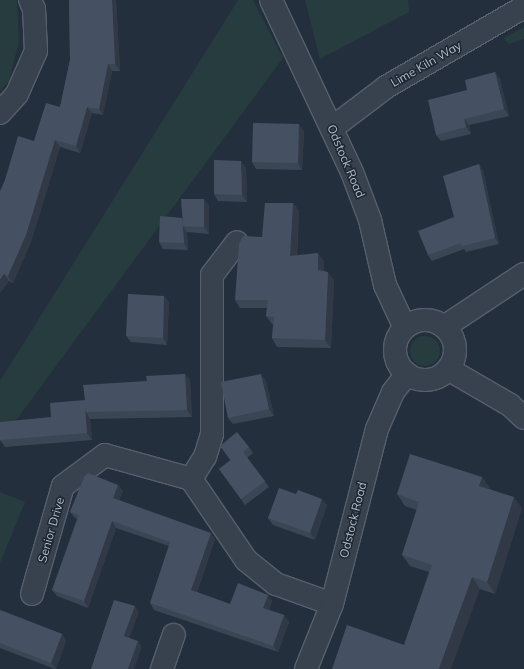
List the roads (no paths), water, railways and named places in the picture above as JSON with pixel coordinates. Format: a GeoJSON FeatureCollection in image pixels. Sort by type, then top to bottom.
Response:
{"type":"FeatureCollection","features":[{"type":"Feature","properties":{"kind":"street"},"geometry":{"type":"LineString","coordinates":[[0,113],[17,94],[36,51],[34,9],[30,0]]}},
{"type":"Feature","properties":{"kind":"street","name":"Odstock Road"},"geometry":{"type":"LineString","coordinates":[[271,0],[332,128],[370,220],[385,285],[405,328]]}},
{"type":"Feature","properties":{"kind":"street","name":"Lime Kiln Way"},"geometry":{"type":"LineString","coordinates":[[332,128],[409,73],[524,7]]}},
{"type":"Feature","properties":{"kind":"street"},"geometry":{"type":"LineString","coordinates":[[237,242],[212,275],[212,434],[204,457],[190,479],[246,560],[276,584],[332,604]]}},
{"type":"Feature","properties":{"kind":"street"},"geometry":{"type":"LineString","coordinates":[[444,327],[524,274]]}},
{"type":"Feature","properties":{"kind":"street"},"geometry":{"type":"LineString","coordinates":[[429,321],[444,327],[454,343],[453,361],[448,369],[424,380],[407,374],[395,351],[405,328],[429,321]]}},
{"type":"Feature","properties":{"kind":"street"},"geometry":{"type":"LineString","coordinates":[[448,369],[510,405],[524,418]]}},
{"type":"Feature","properties":{"kind":"street","name":"Odstock Road"},"geometry":{"type":"LineString","coordinates":[[306,669],[332,604],[377,429],[393,392],[407,374]]}},
{"type":"Feature","properties":{"kind":"street","name":"Senior Drive"},"geometry":{"type":"LineString","coordinates":[[32,594],[63,486],[105,455],[190,479]]}},
{"type":"Feature","properties":{"kind":"street"},"geometry":{"type":"LineString","coordinates":[[162,669],[174,635]]}}]}
